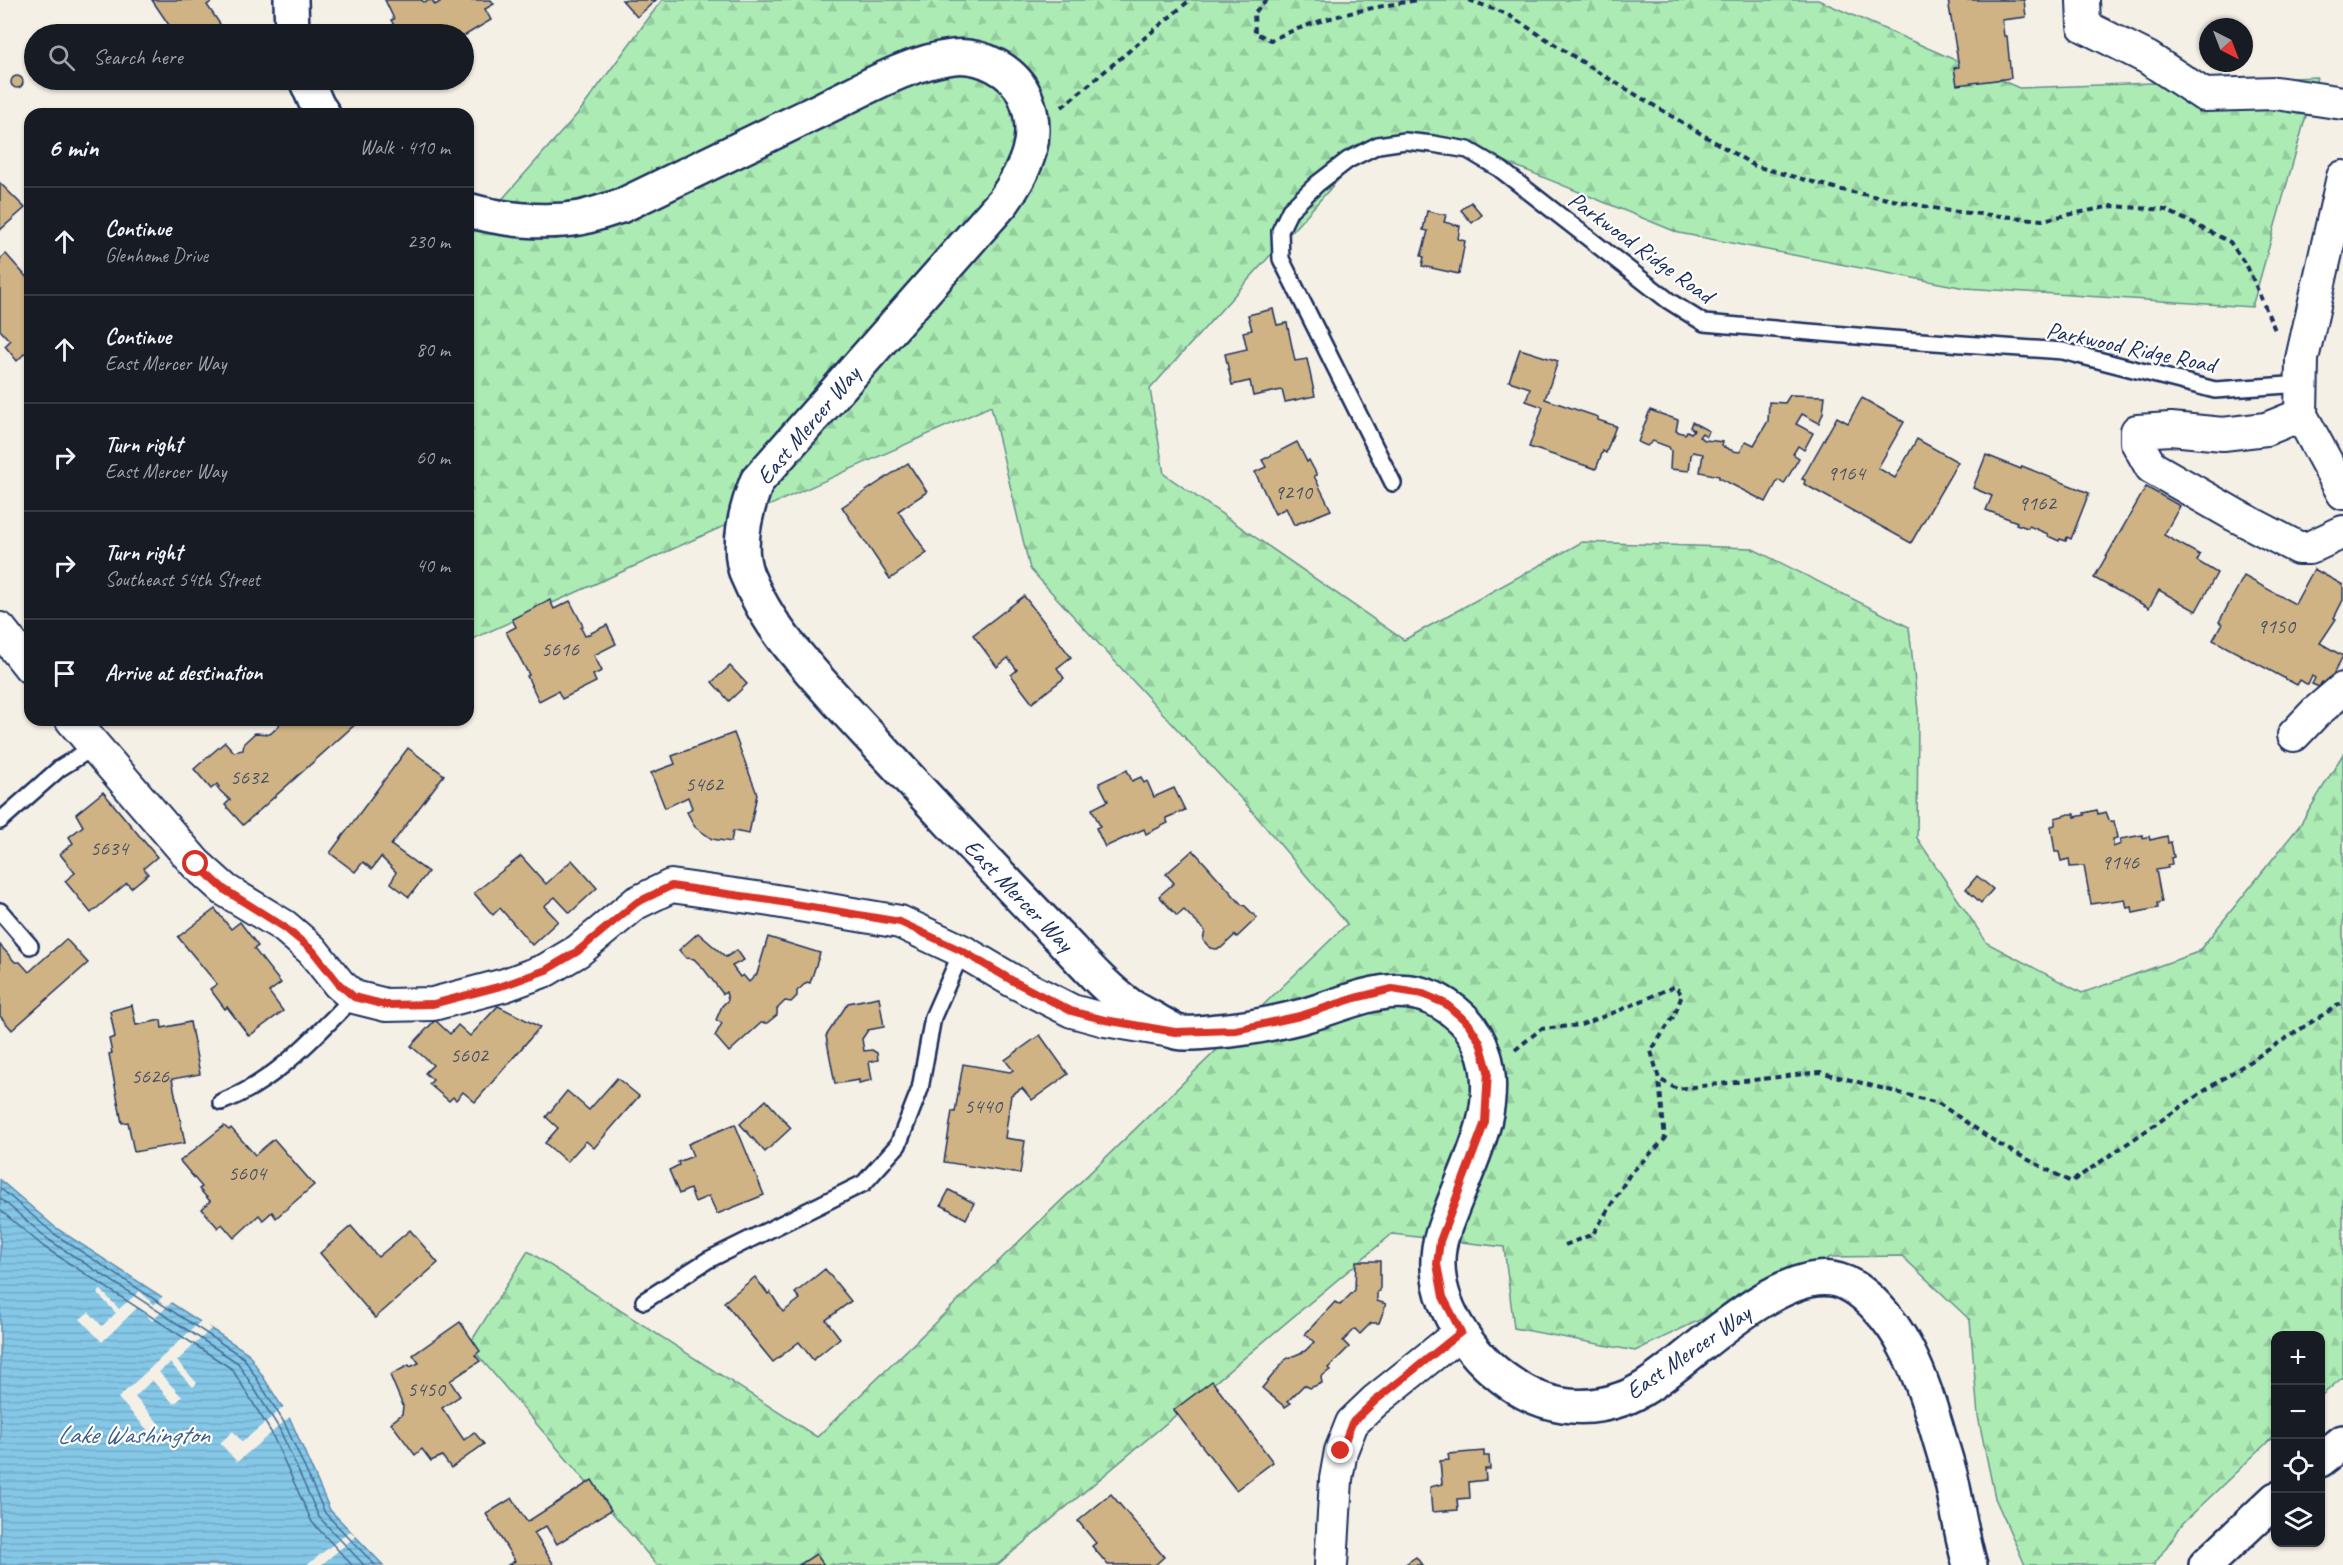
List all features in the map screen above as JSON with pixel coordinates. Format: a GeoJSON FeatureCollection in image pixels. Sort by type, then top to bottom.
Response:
{"type":"FeatureCollection","features":[{"type":"Feature","properties":{"kind":"street"},"geometry":{"type":"LineString","coordinates":[[291,0],[292,24]]}},
{"type":"Feature","properties":{"kind":"street"},"geometry":{"type":"LineString","coordinates":[[2083,0],[2084,26],[2148,58],[2204,95],[2276,93],[2343,103]]}},
{"type":"Feature","properties":{"kind":"street","name":"East Mercer Way"},"geometry":{"type":"LineString","coordinates":[[474,212],[495,218],[537,220],[579,218],[621,206],[869,86],[926,62],[955,57],[981,59],[1004,71],[1022,90],[1030,108],[1032,128],[1030,153],[1021,176],[1003,202],[757,481],[747,506],[744,567],[761,605],[796,654],[998,875],[1103,981],[1130,1005],[1175,1032],[1236,1030],[1300,1016],[1392,989],[1423,994],[1446,1004],[1468,1023],[1480,1042],[1488,1071],[1485,1122],[1440,1241],[1437,1264],[1443,1297],[1461,1332],[1484,1363],[1521,1390],[1539,1399],[1568,1407],[1595,1406],[1625,1398],[1650,1385],[1750,1307],[1781,1290],[1809,1280],[1835,1279],[1860,1292],[1881,1311],[1905,1345],[1924,1385],[1953,1486],[1963,1542],[1970,1565]]}},
{"type":"Feature","properties":{"kind":"street"},"geometry":{"type":"LineString","coordinates":[[311,90],[320,108]]}},
{"type":"Feature","properties":{"kind":"street"},"geometry":{"type":"LineString","coordinates":[[2343,177],[2302,372],[2301,415],[2343,493]]}},
{"type":"Feature","properties":{"kind":"street"},"geometry":{"type":"LineString","coordinates":[[2301,415],[2266,429],[2223,434],[2171,429],[2137,431],[2138,442],[2151,467],[2298,548],[2308,548],[2343,532]]}},
{"type":"Feature","properties":{"kind":"street"},"geometry":{"type":"LineString","coordinates":[[0,629],[24,659]]}},
{"type":"Feature","properties":{"kind":"street"},"geometry":{"type":"LineString","coordinates":[[2294,735],[2315,713],[2343,690]]}},
{"type":"Feature","properties":{"kind":"street"},"geometry":{"type":"LineString","coordinates":[[77,726],[196,864],[225,890],[284,927],[312,950],[339,984],[354,997],[386,1005],[433,1004],[505,985],[554,965],[578,951],[636,903],[671,886],[736,894],[900,922],[962,951],[1071,1011],[1105,1020],[1175,1032]]}},
{"type":"Feature","properties":{"kind":"street"},"geometry":{"type":"LineString","coordinates":[[1331,1565],[1336,1479],[1341,1451],[1352,1423],[1375,1401],[1461,1332]]}},
{"type":"Feature","properties":{"kind":"street"},"geometry":{"type":"LineString","coordinates":[[2325,1456],[2343,1442]]}},
{"type":"Feature","properties":{"kind":"street"},"geometry":{"type":"LineString","coordinates":[[2206,1565],[2271,1504]]}},
{"type":"Feature","properties":{"kind":"lane","name":"Parkwood Ridge Road"},"geometry":{"type":"LineString","coordinates":[[1394,483],[1281,259],[1280,231],[1290,210],[1317,184],[1348,160],[1378,145],[1405,141],[1468,150],[1500,169],[1669,301],[1704,323],[2063,351],[2215,390],[2302,372]]}},
{"type":"Feature","properties":{"kind":"lane"},"geometry":{"type":"LineString","coordinates":[[0,821],[60,768],[94,747]]}},
{"type":"Feature","properties":{"kind":"lane"},"geometry":{"type":"LineString","coordinates":[[0,911],[30,946]]}},
{"type":"Feature","properties":{"kind":"lane"},"geometry":{"type":"LineString","coordinates":[[644,1301],[708,1260],[864,1183],[898,1145],[920,1089],[933,1017],[962,951]]}},
{"type":"Feature","properties":{"kind":"lane"},"geometry":{"type":"LineString","coordinates":[[221,1102],[255,1086],[311,1040],[354,997]]}},
{"type":"Feature","properties":{"kind":"path"},"geometry":{"type":"LineString","coordinates":[[1032,128],[1051,117],[1190,0]]}},
{"type":"Feature","properties":{"kind":"path"},"geometry":{"type":"LineString","coordinates":[[1267,0],[1254,13],[1255,33],[1271,40],[1319,20],[1371,7],[1418,0]]}},
{"type":"Feature","properties":{"kind":"path"},"geometry":{"type":"LineString","coordinates":[[1469,0],[1507,14],[1598,72],[1755,165],[1842,190],[1949,211],[2042,220],[2112,206],[2166,210],[2230,242],[2248,268],[2282,347],[2302,372]]}},
{"type":"Feature","properties":{"kind":"path"},"geometry":{"type":"LineString","coordinates":[[1541,1029],[1581,1025],[1675,986],[1682,995],[1675,1014],[1651,1052],[1659,1079],[1665,1139],[1630,1174],[1593,1234],[1565,1245]]}},
{"type":"Feature","properties":{"kind":"path"},"geometry":{"type":"LineString","coordinates":[[1659,1079],[1677,1089],[1820,1072],[1938,1102],[2000,1145],[2071,1182],[2213,1084],[2343,1002]]}},
{"type":"Feature","properties":{"kind":"green space"},"geometry":{"type":"Polygon","coordinates":[[[662,0],[1818,0],[2019,88],[2317,77],[2252,307],[1965,288],[1679,233],[1467,146],[1365,150],[1150,389],[1164,474],[1404,640],[1582,542],[1751,548],[1909,627],[1918,711],[1917,838],[1987,943],[2082,993],[2198,952],[2300,825],[2343,754],[2343,1377],[2325,1393],[2325,1331],[2271,1331],[2271,1439],[2183,1523],[2154,1565],[2025,1565],[1995,1498],[1978,1416],[1970,1320],[1902,1256],[1831,1257],[1635,1351],[1514,1328],[1504,1247],[1392,1234],[997,1565],[657,1565],[469,1345],[528,1251],[817,1437],[1347,924],[1246,804],[1030,569],[991,406],[474,638],[474,231],[580,111],[662,0]]]}},
{"type":"Feature","properties":{"kind":"water","name":"Lake Washington"},"geometry":{"type":"Polygon","coordinates":[[[0,1180],[56,1228],[248,1353],[291,1421],[330,1510],[383,1565],[0,1565],[0,1180]]]}},
{"type":"Feature","properties":{"kind":"pier"},"geometry":{"type":"Polygon","coordinates":[[[101,1290],[119,1309],[140,1291],[154,1305],[164,1295],[173,1301],[152,1321],[138,1307],[102,1342],[80,1319],[89,1312],[102,1326],[116,1313],[97,1293],[101,1290]]]}},
{"type":"Feature","properties":{"kind":"pier"},"geometry":{"type":"Polygon","coordinates":[[[202,1320],[211,1329],[177,1361],[197,1383],[193,1387],[170,1363],[159,1372],[182,1397],[174,1404],[152,1380],[135,1397],[162,1427],[153,1436],[118,1398],[202,1320]]]}},
{"type":"Feature","properties":{"kind":"pier"},"geometry":{"type":"Polygon","coordinates":[[[285,1406],[291,1416],[237,1462],[220,1443],[233,1431],[242,1442],[285,1406]]]}},
{"type":"Feature","properties":{"kind":"pier"},"geometry":{"type":"Polygon","coordinates":[[[350,1531],[356,1536],[321,1565],[307,1565],[350,1531]]]}},
{"type":"Feature","properties":{"kind":"building"},"geometry":{"type":"Polygon","coordinates":[[[152,0],[214,0],[207,5],[220,24],[168,24],[152,0]]]}},
{"type":"Feature","properties":{"kind":"building"},"geometry":{"type":"Polygon","coordinates":[[[385,0],[422,0],[423,2],[432,0],[435,5],[443,0],[491,0],[494,4],[485,9],[491,20],[474,30],[474,24],[393,24],[391,20],[394,19],[385,0]]]}},
{"type":"Feature","properties":{"kind":"building"},"geometry":{"type":"Polygon","coordinates":[[[622,0],[656,0],[637,17],[622,0]]]}},
{"type":"Feature","properties":{"kind":"building"},"geometry":{"type":"Polygon","coordinates":[[[1948,0],[2024,0],[2026,17],[2002,20],[2004,36],[2007,36],[2011,78],[1957,85],[1954,68],[1959,67],[1948,0]]]}},
{"type":"Feature","properties":{"kind":"building"},"geometry":{"type":"Polygon","coordinates":[[[19,76],[23,82],[19,88],[15,88],[11,80],[19,76]]]}},
{"type":"Feature","properties":{"kind":"building"},"geometry":{"type":"Polygon","coordinates":[[[0,183],[24,209],[0,230],[0,183]]]}},
{"type":"Feature","properties":{"kind":"building"},"geometry":{"type":"Polygon","coordinates":[[[1471,202],[1482,215],[1472,223],[1461,210],[1471,202]]]}},
{"type":"Feature","properties":{"kind":"building"},"geometry":{"type":"Polygon","coordinates":[[[1427,211],[1446,215],[1444,222],[1460,226],[1458,239],[1465,241],[1459,274],[1422,266],[1424,257],[1421,256],[1428,231],[1423,230],[1427,211]]]}},
{"type":"Feature","properties":{"kind":"building"},"geometry":{"type":"Polygon","coordinates":[[[6,254],[24,274],[24,354],[17,361],[5,346],[10,341],[0,330],[0,259],[6,254]]]}},
{"type":"Feature","properties":{"kind":"building"},"geometry":{"type":"Polygon","coordinates":[[[1273,309],[1277,325],[1287,323],[1295,361],[1307,359],[1315,396],[1285,402],[1282,390],[1253,396],[1250,381],[1232,385],[1225,354],[1247,349],[1243,332],[1252,330],[1248,315],[1273,309]]]}},
{"type":"Feature","properties":{"kind":"building"},"geometry":{"type":"Polygon","coordinates":[[[1520,349],[1558,361],[1545,399],[1598,417],[1598,420],[1616,426],[1606,453],[1603,451],[1596,469],[1529,447],[1543,407],[1526,401],[1530,388],[1509,381],[1520,349]]]}},
{"type":"Feature","properties":{"kind":"building"},"geometry":{"type":"Polygon","coordinates":[[[1790,395],[1825,396],[1823,413],[1819,423],[1802,414],[1796,424],[1813,433],[1804,450],[1798,446],[1793,454],[1799,458],[1784,484],[1778,480],[1766,502],[1719,476],[1700,472],[1703,454],[1693,452],[1689,471],[1670,469],[1671,451],[1669,447],[1653,441],[1647,446],[1638,442],[1650,410],[1678,420],[1676,431],[1691,433],[1694,430],[1690,427],[1692,422],[1709,431],[1706,436],[1702,433],[1699,437],[1723,442],[1722,446],[1740,452],[1746,441],[1754,445],[1768,421],[1769,402],[1785,403],[1790,395]]]}},
{"type":"Feature","properties":{"kind":"building"},"geometry":{"type":"Polygon","coordinates":[[[1862,398],[1904,422],[1878,468],[1895,478],[1917,439],[1958,462],[1911,543],[1804,484],[1805,480],[1802,479],[1837,417],[1848,423],[1862,398]]]}},
{"type":"Feature","properties":{"kind":"building"},"geometry":{"type":"Polygon","coordinates":[[[1297,442],[1307,462],[1309,460],[1317,475],[1314,476],[1331,510],[1294,525],[1286,508],[1275,514],[1255,472],[1266,467],[1262,460],[1297,442]]]}},
{"type":"Feature","properties":{"kind":"building"},"geometry":{"type":"Polygon","coordinates":[[[1986,455],[2021,469],[2022,466],[2089,493],[2071,539],[2067,537],[2066,541],[2060,539],[2059,541],[2048,534],[2029,526],[2028,528],[2016,524],[2017,522],[1986,510],[1992,496],[1973,488],[1986,455]]]}},
{"type":"Feature","properties":{"kind":"building"},"geometry":{"type":"Polygon","coordinates":[[[908,463],[927,492],[898,511],[927,553],[890,579],[842,507],[908,463]]]}},
{"type":"Feature","properties":{"kind":"building"},"geometry":{"type":"Polygon","coordinates":[[[2146,487],[2180,506],[2164,535],[2200,555],[2197,561],[2217,573],[2196,611],[2159,590],[2149,608],[2094,578],[2146,487]]]}},
{"type":"Feature","properties":{"kind":"building"},"geometry":{"type":"Polygon","coordinates":[[[2314,569],[2343,585],[2343,600],[2334,618],[2336,619],[2320,643],[2343,656],[2329,682],[2333,687],[2322,682],[2319,687],[2312,684],[2315,678],[2312,676],[2308,685],[2300,680],[2297,685],[2213,640],[2222,624],[2219,622],[2244,576],[2295,604],[2314,569]]]}},
{"type":"Feature","properties":{"kind":"building"},"geometry":{"type":"Polygon","coordinates":[[[1024,596],[1071,657],[1057,668],[1064,678],[1032,703],[1011,675],[1017,670],[1008,658],[997,667],[973,635],[1024,596]]]}},
{"type":"Feature","properties":{"kind":"building"},"geometry":{"type":"Polygon","coordinates":[[[550,600],[554,609],[570,601],[583,626],[581,628],[585,636],[607,625],[616,644],[594,655],[602,671],[593,675],[596,682],[562,699],[558,691],[539,701],[527,676],[529,675],[506,632],[516,627],[512,619],[550,600]]]}},
{"type":"Feature","properties":{"kind":"building"},"geometry":{"type":"Polygon","coordinates":[[[730,666],[747,684],[729,701],[712,682],[730,666]]]}},
{"type":"Feature","properties":{"kind":"building"},"geometry":{"type":"Polygon","coordinates":[[[279,726],[353,726],[243,825],[225,805],[230,800],[217,788],[219,787],[217,784],[211,789],[194,769],[225,742],[234,752],[243,750],[244,743],[255,733],[270,734],[279,726]]]}},
{"type":"Feature","properties":{"kind":"building"},"geometry":{"type":"Polygon","coordinates":[[[734,733],[757,794],[749,834],[733,831],[731,842],[712,839],[695,827],[687,812],[692,808],[688,797],[665,808],[651,773],[675,764],[672,756],[734,733]]]}},
{"type":"Feature","properties":{"kind":"building"},"geometry":{"type":"Polygon","coordinates":[[[408,748],[444,775],[391,845],[428,872],[409,897],[391,883],[396,872],[381,857],[372,869],[363,862],[355,872],[330,853],[408,748]]]}},
{"type":"Feature","properties":{"kind":"building"},"geometry":{"type":"Polygon","coordinates":[[[1127,770],[1132,781],[1141,777],[1144,783],[1147,781],[1154,797],[1174,788],[1185,810],[1166,818],[1168,823],[1146,834],[1144,829],[1105,847],[1096,828],[1100,826],[1092,809],[1108,801],[1099,783],[1127,770]]]}},
{"type":"Feature","properties":{"kind":"building"},"geometry":{"type":"Polygon","coordinates":[[[103,792],[157,857],[144,868],[148,874],[131,888],[127,883],[91,913],[65,881],[75,873],[60,854],[73,843],[69,837],[83,826],[76,814],[103,792]]]}},
{"type":"Feature","properties":{"kind":"building"},"geometry":{"type":"Polygon","coordinates":[[[2097,810],[2098,814],[2106,812],[2110,822],[2114,821],[2117,838],[2113,839],[2113,847],[2121,844],[2120,839],[2143,835],[2143,838],[2149,836],[2150,840],[2167,836],[2168,843],[2171,842],[2174,857],[2171,858],[2172,864],[2167,865],[2168,868],[2156,870],[2162,902],[2157,903],[2158,908],[2133,913],[2132,907],[2127,908],[2125,899],[2091,904],[2084,866],[2070,867],[2069,859],[2061,861],[2059,852],[2055,852],[2051,826],[2055,825],[2055,818],[2069,814],[2075,814],[2075,817],[2097,810]]]}},
{"type":"Feature","properties":{"kind":"building"},"geometry":{"type":"Polygon","coordinates":[[[1193,850],[1242,905],[1257,918],[1221,948],[1210,948],[1203,940],[1205,931],[1184,910],[1177,916],[1159,896],[1174,883],[1166,874],[1193,850]]]}},
{"type":"Feature","properties":{"kind":"building"},"geometry":{"type":"Polygon","coordinates":[[[521,856],[546,884],[572,860],[597,888],[570,913],[555,897],[544,906],[558,921],[532,945],[500,908],[493,915],[474,893],[521,856]]]}},
{"type":"Feature","properties":{"kind":"building"},"geometry":{"type":"Polygon","coordinates":[[[1977,876],[1993,889],[1981,903],[1966,889],[1977,876]]]}},
{"type":"Feature","properties":{"kind":"building"},"geometry":{"type":"Polygon","coordinates":[[[215,909],[231,929],[240,922],[258,946],[254,949],[281,983],[269,992],[283,1011],[249,1036],[210,989],[217,984],[178,937],[215,909]]]}},
{"type":"Feature","properties":{"kind":"building"},"geometry":{"type":"Polygon","coordinates":[[[698,933],[726,957],[737,950],[744,960],[732,966],[740,977],[743,975],[749,982],[757,974],[768,937],[820,953],[810,983],[807,982],[797,991],[797,996],[791,1002],[785,1001],[777,1009],[777,1015],[767,1023],[761,1023],[729,1052],[715,1036],[722,1023],[716,1020],[722,1006],[728,1000],[726,992],[723,994],[694,959],[686,958],[679,950],[698,933]]]}},
{"type":"Feature","properties":{"kind":"building"},"geometry":{"type":"Polygon","coordinates":[[[66,939],[88,963],[12,1030],[0,1016],[0,945],[15,962],[20,962],[29,972],[66,939]]]}},
{"type":"Feature","properties":{"kind":"building"},"geometry":{"type":"Polygon","coordinates":[[[879,997],[884,1027],[868,1030],[862,1039],[864,1051],[872,1050],[877,1053],[878,1060],[869,1062],[872,1080],[835,1084],[826,1036],[848,1003],[879,997]]]}},
{"type":"Feature","properties":{"kind":"building"},"geometry":{"type":"Polygon","coordinates":[[[132,1005],[136,1025],[161,1020],[162,1028],[190,1022],[200,1074],[172,1079],[185,1143],[134,1152],[128,1122],[122,1123],[109,1054],[112,1053],[109,1039],[115,1037],[110,1011],[132,1005]]]}},
{"type":"Feature","properties":{"kind":"building"},"geometry":{"type":"Polygon","coordinates":[[[498,1006],[540,1027],[475,1102],[463,1092],[456,1100],[453,1097],[449,1101],[429,1084],[433,1080],[425,1073],[433,1065],[411,1046],[435,1020],[450,1034],[458,1025],[470,1036],[498,1006]]]}},
{"type":"Feature","properties":{"kind":"building"},"geometry":{"type":"Polygon","coordinates":[[[1040,1035],[1068,1074],[1032,1100],[1022,1088],[1011,1095],[1005,1138],[1025,1141],[1020,1174],[944,1162],[952,1111],[955,1112],[963,1064],[1010,1072],[1013,1070],[1005,1060],[1040,1035]]]}},
{"type":"Feature","properties":{"kind":"building"},"geometry":{"type":"Polygon","coordinates":[[[617,1078],[639,1096],[594,1148],[586,1141],[567,1162],[545,1143],[558,1128],[546,1117],[567,1091],[589,1110],[617,1078]]]}},
{"type":"Feature","properties":{"kind":"building"},"geometry":{"type":"Polygon","coordinates":[[[766,1100],[791,1128],[765,1152],[740,1124],[766,1100]]]}},
{"type":"Feature","properties":{"kind":"building"},"geometry":{"type":"Polygon","coordinates":[[[735,1124],[764,1195],[717,1214],[709,1196],[695,1202],[690,1189],[679,1194],[669,1170],[679,1165],[678,1162],[693,1156],[688,1144],[735,1124]]]}},
{"type":"Feature","properties":{"kind":"building"},"geometry":{"type":"Polygon","coordinates":[[[224,1126],[229,1130],[231,1128],[255,1155],[274,1139],[314,1185],[276,1218],[272,1212],[263,1220],[259,1215],[234,1238],[222,1224],[218,1228],[202,1209],[210,1201],[199,1189],[202,1187],[180,1161],[224,1126]]]}},
{"type":"Feature","properties":{"kind":"building"},"geometry":{"type":"Polygon","coordinates":[[[949,1190],[974,1203],[966,1219],[941,1205],[949,1190]]]}},
{"type":"Feature","properties":{"kind":"building"},"geometry":{"type":"Polygon","coordinates":[[[351,1226],[378,1257],[410,1230],[438,1263],[375,1318],[320,1253],[351,1226]]]}},
{"type":"Feature","properties":{"kind":"building"},"geometry":{"type":"Polygon","coordinates":[[[1356,1261],[1380,1261],[1380,1291],[1377,1292],[1377,1301],[1386,1304],[1379,1323],[1371,1323],[1360,1334],[1355,1329],[1343,1341],[1349,1347],[1328,1368],[1330,1370],[1321,1377],[1322,1383],[1310,1388],[1304,1385],[1288,1401],[1291,1403],[1285,1407],[1262,1388],[1286,1359],[1305,1351],[1314,1342],[1305,1334],[1335,1302],[1340,1305],[1355,1290],[1356,1261]]]}},
{"type":"Feature","properties":{"kind":"building"},"geometry":{"type":"Polygon","coordinates":[[[825,1269],[851,1301],[826,1320],[840,1338],[813,1360],[799,1342],[773,1362],[724,1302],[755,1277],[768,1294],[770,1292],[783,1312],[800,1299],[795,1293],[825,1269]]]}},
{"type":"Feature","properties":{"kind":"building"},"geometry":{"type":"Polygon","coordinates":[[[460,1322],[480,1351],[475,1355],[480,1361],[450,1381],[460,1396],[442,1408],[464,1440],[474,1432],[484,1444],[451,1468],[442,1456],[431,1461],[422,1449],[415,1455],[391,1423],[402,1414],[403,1406],[390,1375],[409,1365],[410,1367],[419,1363],[413,1355],[460,1322]]]}},
{"type":"Feature","properties":{"kind":"building"},"geometry":{"type":"Polygon","coordinates":[[[1212,1381],[1273,1462],[1236,1490],[1174,1410],[1212,1381]]]}},
{"type":"Feature","properties":{"kind":"building"},"geometry":{"type":"Polygon","coordinates":[[[1484,1451],[1484,1456],[1489,1456],[1490,1469],[1485,1469],[1486,1480],[1469,1482],[1470,1498],[1457,1499],[1458,1510],[1432,1512],[1430,1487],[1442,1484],[1440,1461],[1449,1460],[1448,1454],[1484,1451]]]}},
{"type":"Feature","properties":{"kind":"building"},"geometry":{"type":"Polygon","coordinates":[[[592,1480],[611,1510],[557,1544],[546,1526],[534,1533],[554,1565],[508,1565],[515,1561],[486,1514],[512,1498],[527,1522],[592,1480]]]}},
{"type":"Feature","properties":{"kind":"building"},"geometry":{"type":"Polygon","coordinates":[[[1111,1494],[1164,1557],[1155,1565],[1108,1565],[1092,1546],[1096,1543],[1078,1521],[1111,1494]]]}},
{"type":"Feature","properties":{"kind":"building"},"geometry":{"type":"Polygon","coordinates":[[[816,1554],[824,1565],[799,1565],[816,1554]]]}},
{"type":"Feature","properties":{"kind":"building"},"geometry":{"type":"Polygon","coordinates":[[[1416,1557],[1422,1565],[1404,1565],[1416,1557]]]}},
{"type":"Feature","properties":{"kind":"route"},"geometry":{"type":"LineString","coordinates":[[196,864],[225,890],[284,927],[312,950],[339,984],[354,997],[386,1005],[433,1004],[505,985],[546,970],[578,951],[636,903],[671,886],[692,887],[900,922],[962,951],[1071,1011],[1105,1020],[1175,1032],[1204,1033],[1236,1030],[1300,1016],[1392,989],[1423,994],[1446,1004],[1468,1023],[1480,1042],[1488,1071],[1489,1093],[1485,1122],[1440,1241],[1437,1264],[1443,1297],[1461,1332],[1375,1401],[1352,1423],[1341,1451]]}}]}
